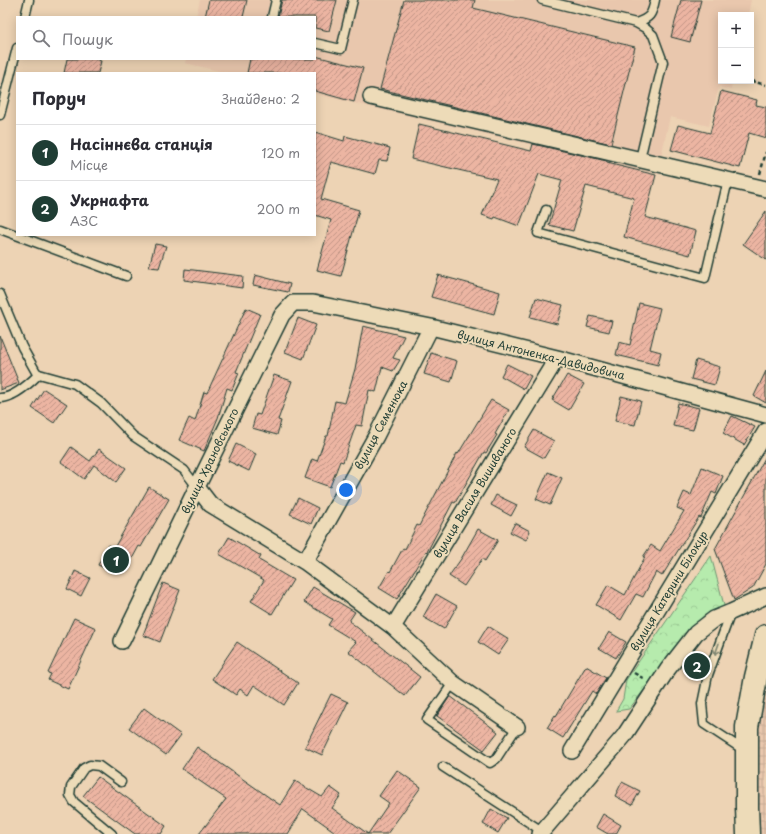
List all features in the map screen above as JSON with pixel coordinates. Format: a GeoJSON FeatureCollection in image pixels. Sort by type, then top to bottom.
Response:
{"type":"FeatureCollection","features":[{"type":"Feature","properties":{"kind":"main road"},"geometry":{"type":"LineString","coordinates":[[748,834],[747,727],[756,677],[766,636]]}},
{"type":"Feature","properties":{"kind":"street"},"geometry":{"type":"LineString","coordinates":[[371,97],[761,188]]}},
{"type":"Feature","properties":{"kind":"street","name":"вулиця Храновського"},"geometry":{"type":"LineString","coordinates":[[122,641],[196,487],[282,315],[293,303],[313,304]]}},
{"type":"Feature","properties":{"kind":"street","name":"вулиця Антоненка-Давидовича"},"geometry":{"type":"LineString","coordinates":[[313,304],[431,327],[557,358],[766,415]]}},
{"type":"Feature","properties":{"kind":"street","name":"вулиця Семенюка"},"geometry":{"type":"LineString","coordinates":[[305,562],[376,436],[431,327]]}},
{"type":"Feature","properties":{"kind":"street","name":"вулиця Василя Вишиваного"},"geometry":{"type":"LineString","coordinates":[[393,627],[557,358]]}},
{"type":"Feature","properties":{"kind":"street","name":"вулиця Катерини Білокур"},"geometry":{"type":"LineString","coordinates":[[572,751],[766,431]]}},
{"type":"Feature","properties":{"kind":"street"},"geometry":{"type":"LineString","coordinates":[[196,487],[210,504],[305,562],[393,627],[453,683],[517,727]]}},
{"type":"Feature","properties":{"kind":"street"},"geometry":{"type":"LineString","coordinates":[[541,833],[624,736],[668,669],[696,633],[714,619],[766,596]]}},
{"type":"Feature","properties":{"kind":"lane"},"geometry":{"type":"LineString","coordinates":[[25,16],[29,0]]}},
{"type":"Feature","properties":{"kind":"lane"},"geometry":{"type":"LineString","coordinates":[[272,16],[276,0]]}},
{"type":"Feature","properties":{"kind":"lane"},"geometry":{"type":"LineString","coordinates":[[316,43],[341,49],[353,0]]}},
{"type":"Feature","properties":{"kind":"lane"},"geometry":{"type":"LineString","coordinates":[[542,0],[636,24],[645,28],[653,35],[663,62],[640,159]]}},
{"type":"Feature","properties":{"kind":"lane"},"geometry":{"type":"LineString","coordinates":[[636,24],[648,19],[653,11],[655,0]]}},
{"type":"Feature","properties":{"kind":"lane"},"geometry":{"type":"LineString","coordinates":[[0,115],[16,52]]}},
{"type":"Feature","properties":{"kind":"lane"},"geometry":{"type":"LineString","coordinates":[[546,210],[538,233],[705,278],[725,179]]}},
{"type":"Feature","properties":{"kind":"lane"},"geometry":{"type":"LineString","coordinates":[[0,229],[16,235]]}},
{"type":"Feature","properties":{"kind":"lane"},"geometry":{"type":"LineString","coordinates":[[19,236],[126,276]]}},
{"type":"Feature","properties":{"kind":"lane"},"geometry":{"type":"LineString","coordinates":[[0,294],[22,347],[36,372],[75,384],[101,403],[133,436],[184,470],[196,487]]}},
{"type":"Feature","properties":{"kind":"lane"},"geometry":{"type":"LineString","coordinates":[[0,398],[4,398],[26,387],[39,374]]}},
{"type":"Feature","properties":{"kind":"lane"},"geometry":{"type":"LineString","coordinates":[[731,612],[708,675],[702,704],[704,724],[747,752]]}},
{"type":"Feature","properties":{"kind":"lane"},"geometry":{"type":"LineString","coordinates":[[453,683],[427,720],[490,763],[496,759],[517,727]]}},
{"type":"Feature","properties":{"kind":"lane"},"geometry":{"type":"LineString","coordinates":[[112,834],[74,802],[70,795],[71,787],[84,768],[90,765],[100,766],[121,782]]}},
{"type":"Feature","properties":{"kind":"lane"},"geometry":{"type":"LineString","coordinates":[[443,767],[541,833]]}},
{"type":"Feature","properties":{"kind":"path"},"geometry":{"type":"LineString","coordinates":[[754,82],[766,85]]}},
{"type":"Feature","properties":{"kind":"path"},"geometry":{"type":"LineString","coordinates":[[761,188],[766,152]]}},
{"type":"Feature","properties":{"kind":"path"},"geometry":{"type":"LineString","coordinates":[[623,666],[657,685]]}},
{"type":"Feature","properties":{"kind":"shaded area"},"geometry":{"type":"Polygon","coordinates":[[[200,0],[751,0],[749,12],[718,12],[718,84],[732,84],[731,90],[719,87],[709,126],[670,117],[657,174],[316,94],[316,72],[223,72],[185,63],[186,60],[316,60],[316,16],[196,16],[200,0]]]}},
{"type":"Feature","properties":{"kind":"shaded area"},"geometry":{"type":"Polygon","coordinates":[[[766,668],[766,834],[755,834],[754,727],[766,668]]]}},
{"type":"Feature","properties":{"kind":"green space"},"geometry":{"type":"Polygon","coordinates":[[[711,556],[725,609],[660,670],[629,709],[616,711],[623,699],[626,680],[711,556]]]}},
{"type":"Feature","properties":{"kind":"building"},"geometry":{"type":"Polygon","coordinates":[[[209,0],[247,0],[243,16],[205,16],[209,0]]]}},
{"type":"Feature","properties":{"kind":"building"},"geometry":{"type":"Polygon","coordinates":[[[282,0],[337,0],[329,31],[316,28],[316,16],[278,16],[282,0]]]}},
{"type":"Feature","properties":{"kind":"building"},"geometry":{"type":"Polygon","coordinates":[[[404,0],[475,0],[473,8],[635,47],[611,144],[380,89],[404,0]]]}},
{"type":"Feature","properties":{"kind":"building"},"geometry":{"type":"Polygon","coordinates":[[[681,0],[701,0],[690,42],[671,37],[681,0]]]}},
{"type":"Feature","properties":{"kind":"building"},"geometry":{"type":"Polygon","coordinates":[[[316,56],[363,68],[354,102],[316,91],[316,72],[247,72],[250,60],[316,60],[316,56]]]}},
{"type":"Feature","properties":{"kind":"building"},"geometry":{"type":"Polygon","coordinates":[[[67,60],[101,61],[98,72],[64,72],[67,60]]]}},
{"type":"Feature","properties":{"kind":"building"},"geometry":{"type":"Polygon","coordinates":[[[721,91],[757,100],[756,105],[766,107],[766,138],[749,133],[740,168],[671,150],[678,125],[710,133],[721,91]]]}},
{"type":"Feature","properties":{"kind":"building"},"geometry":{"type":"Polygon","coordinates":[[[419,124],[531,151],[533,144],[607,161],[607,163],[656,175],[645,217],[696,231],[690,255],[624,237],[634,198],[586,186],[573,231],[549,225],[562,180],[539,174],[519,226],[495,217],[494,219],[482,215],[497,179],[411,159],[419,124]]]}},
{"type":"Feature","properties":{"kind":"building"},"geometry":{"type":"Polygon","coordinates":[[[316,132],[344,141],[345,136],[390,148],[387,161],[379,160],[375,174],[331,162],[321,199],[359,210],[341,276],[317,270],[331,220],[316,215],[316,132]]]}},
{"type":"Feature","properties":{"kind":"building"},"geometry":{"type":"Polygon","coordinates":[[[766,211],[766,260],[743,244],[766,211]]]}},
{"type":"Feature","properties":{"kind":"building"},"geometry":{"type":"Polygon","coordinates":[[[155,244],[166,246],[159,268],[149,267],[155,244]]]}},
{"type":"Feature","properties":{"kind":"building"},"geometry":{"type":"Polygon","coordinates":[[[185,269],[243,276],[242,288],[184,280],[185,269]]]}},
{"type":"Feature","properties":{"kind":"building"},"geometry":{"type":"Polygon","coordinates":[[[255,275],[290,284],[288,292],[253,285],[255,275]]]}},
{"type":"Feature","properties":{"kind":"building"},"geometry":{"type":"Polygon","coordinates":[[[438,275],[500,292],[494,314],[431,297],[438,275]]]}},
{"type":"Feature","properties":{"kind":"building"},"geometry":{"type":"Polygon","coordinates":[[[536,298],[563,305],[557,324],[530,317],[536,298]]]}},
{"type":"Feature","properties":{"kind":"building"},"geometry":{"type":"Polygon","coordinates":[[[639,303],[660,308],[650,349],[661,352],[658,365],[616,355],[619,342],[630,345],[639,303]]]}},
{"type":"Feature","properties":{"kind":"building"},"geometry":{"type":"Polygon","coordinates":[[[246,308],[260,314],[236,372],[239,373],[232,390],[227,388],[218,418],[204,451],[179,440],[189,418],[195,421],[204,392],[207,393],[246,308]]]}},
{"type":"Feature","properties":{"kind":"building"},"geometry":{"type":"Polygon","coordinates":[[[590,316],[612,321],[609,332],[587,327],[590,316]]]}},
{"type":"Feature","properties":{"kind":"building"},"geometry":{"type":"Polygon","coordinates":[[[298,318],[316,325],[303,359],[285,352],[298,318]]]}},
{"type":"Feature","properties":{"kind":"building"},"geometry":{"type":"Polygon","coordinates":[[[363,326],[404,336],[393,358],[400,360],[393,371],[382,367],[376,392],[369,390],[362,426],[356,425],[343,462],[340,461],[330,487],[305,478],[312,459],[317,461],[326,436],[328,436],[335,401],[345,403],[355,369],[363,326]]]}},
{"type":"Feature","properties":{"kind":"building"},"geometry":{"type":"Polygon","coordinates":[[[0,336],[19,383],[0,390],[0,336]]]}},
{"type":"Feature","properties":{"kind":"building"},"geometry":{"type":"Polygon","coordinates":[[[431,353],[457,361],[451,382],[424,374],[431,353]]]}},
{"type":"Feature","properties":{"kind":"building"},"geometry":{"type":"Polygon","coordinates":[[[696,360],[720,367],[715,385],[691,379],[696,360]]]}},
{"type":"Feature","properties":{"kind":"building"},"geometry":{"type":"Polygon","coordinates":[[[507,364],[531,376],[524,389],[501,376],[507,364]]]}},
{"type":"Feature","properties":{"kind":"building"},"geometry":{"type":"Polygon","coordinates":[[[766,371],[766,403],[754,396],[766,371]]]}},
{"type":"Feature","properties":{"kind":"building"},"geometry":{"type":"Polygon","coordinates":[[[274,375],[292,381],[278,420],[281,421],[277,435],[252,428],[256,414],[260,415],[274,375]]]}},
{"type":"Feature","properties":{"kind":"building"},"geometry":{"type":"Polygon","coordinates":[[[567,375],[584,384],[569,410],[552,400],[567,375]]]}},
{"type":"Feature","properties":{"kind":"building"},"geometry":{"type":"Polygon","coordinates":[[[44,389],[67,404],[54,423],[32,408],[44,389]]]}},
{"type":"Feature","properties":{"kind":"building"},"geometry":{"type":"Polygon","coordinates":[[[621,396],[641,401],[635,425],[615,421],[621,396]]]}},
{"type":"Feature","properties":{"kind":"building"},"geometry":{"type":"Polygon","coordinates":[[[491,400],[509,410],[495,434],[497,435],[486,453],[484,452],[455,503],[453,502],[427,552],[426,551],[397,599],[379,588],[389,571],[390,572],[403,548],[405,549],[417,525],[419,526],[457,453],[458,454],[491,400]]]}},
{"type":"Feature","properties":{"kind":"building"},"geometry":{"type":"Polygon","coordinates":[[[678,403],[699,408],[693,430],[673,426],[678,403]]]}},
{"type":"Feature","properties":{"kind":"building"},"geometry":{"type":"Polygon","coordinates":[[[732,416],[755,427],[744,445],[723,433],[732,416]]]}},
{"type":"Feature","properties":{"kind":"building"},"geometry":{"type":"Polygon","coordinates":[[[534,430],[554,441],[544,458],[524,447],[534,430]]]}},
{"type":"Feature","properties":{"kind":"building"},"geometry":{"type":"Polygon","coordinates":[[[236,444],[256,454],[249,471],[228,461],[236,444]]]}},
{"type":"Feature","properties":{"kind":"building"},"geometry":{"type":"Polygon","coordinates":[[[71,447],[90,461],[99,449],[126,468],[116,482],[94,465],[84,479],[61,462],[71,447]]]}},
{"type":"Feature","properties":{"kind":"building"},"geometry":{"type":"Polygon","coordinates":[[[766,456],[766,564],[753,588],[734,600],[715,549],[766,456]]]}},
{"type":"Feature","properties":{"kind":"building"},"geometry":{"type":"Polygon","coordinates":[[[702,467],[723,476],[716,494],[712,492],[701,518],[699,517],[662,576],[656,572],[643,597],[636,594],[621,620],[596,605],[608,585],[625,595],[645,557],[643,557],[651,545],[660,551],[684,511],[677,508],[684,492],[691,495],[702,467]]]}},
{"type":"Feature","properties":{"kind":"building"},"geometry":{"type":"Polygon","coordinates":[[[548,472],[562,478],[550,505],[536,499],[548,472]]]}},
{"type":"Feature","properties":{"kind":"building"},"geometry":{"type":"Polygon","coordinates":[[[149,487],[169,499],[141,547],[139,546],[127,568],[116,563],[111,571],[98,565],[108,545],[114,548],[149,487]]]}},
{"type":"Feature","properties":{"kind":"building"},"geometry":{"type":"Polygon","coordinates":[[[496,495],[517,505],[511,516],[491,505],[496,495]]]}},
{"type":"Feature","properties":{"kind":"building"},"geometry":{"type":"Polygon","coordinates":[[[298,498],[318,508],[311,524],[290,514],[298,498]]]}},
{"type":"Feature","properties":{"kind":"building"},"geometry":{"type":"Polygon","coordinates":[[[515,523],[530,531],[526,540],[510,532],[515,523]]]}},
{"type":"Feature","properties":{"kind":"building"},"geometry":{"type":"Polygon","coordinates":[[[478,529],[498,540],[485,561],[482,559],[464,586],[449,576],[461,559],[478,529]]]}},
{"type":"Feature","properties":{"kind":"building"},"geometry":{"type":"Polygon","coordinates":[[[229,537],[261,556],[259,560],[293,580],[272,614],[251,601],[264,580],[219,554],[229,537]]]}},
{"type":"Feature","properties":{"kind":"building"},"geometry":{"type":"Polygon","coordinates":[[[75,571],[90,578],[81,596],[67,589],[75,571]]]}},
{"type":"Feature","properties":{"kind":"building"},"geometry":{"type":"Polygon","coordinates":[[[163,583],[180,590],[160,642],[143,635],[163,583]]]}},
{"type":"Feature","properties":{"kind":"building"},"geometry":{"type":"Polygon","coordinates":[[[313,587],[355,612],[349,621],[420,677],[405,696],[348,651],[356,642],[328,625],[332,619],[304,602],[313,587]]]}},
{"type":"Feature","properties":{"kind":"building"},"geometry":{"type":"Polygon","coordinates":[[[436,594],[457,606],[444,629],[423,617],[436,594]]]}},
{"type":"Feature","properties":{"kind":"building"},"geometry":{"type":"Polygon","coordinates":[[[74,618],[96,628],[68,689],[48,680],[51,674],[48,673],[74,618]]]}},
{"type":"Feature","properties":{"kind":"building"},"geometry":{"type":"Polygon","coordinates":[[[488,626],[509,639],[498,655],[478,642],[488,626]]]}},
{"type":"Feature","properties":{"kind":"building"},"geometry":{"type":"Polygon","coordinates":[[[609,632],[626,642],[616,658],[599,648],[609,632]]]}},
{"type":"Feature","properties":{"kind":"building"},"geometry":{"type":"Polygon","coordinates":[[[237,642],[298,683],[284,705],[254,685],[248,695],[240,689],[236,695],[212,679],[237,642]]]}},
{"type":"Feature","properties":{"kind":"building"},"geometry":{"type":"Polygon","coordinates":[[[586,666],[606,678],[596,694],[592,691],[563,738],[547,728],[555,715],[556,716],[586,666]]]}},
{"type":"Feature","properties":{"kind":"building"},"geometry":{"type":"Polygon","coordinates":[[[331,694],[348,702],[322,755],[305,747],[331,694]]]}},
{"type":"Feature","properties":{"kind":"building"},"geometry":{"type":"Polygon","coordinates":[[[450,696],[498,732],[484,750],[437,716],[450,696]]]}},
{"type":"Feature","properties":{"kind":"building"},"geometry":{"type":"Polygon","coordinates":[[[144,708],[181,735],[166,755],[129,728],[144,708]]]}},
{"type":"Feature","properties":{"kind":"building"},"geometry":{"type":"Polygon","coordinates":[[[197,747],[280,805],[295,781],[322,797],[330,787],[341,795],[332,808],[368,834],[338,834],[303,809],[288,834],[199,834],[226,799],[182,769],[197,747]]]}},
{"type":"Feature","properties":{"kind":"building"},"geometry":{"type":"Polygon","coordinates":[[[397,770],[421,787],[387,834],[368,834],[389,803],[379,796],[397,770]]]}},
{"type":"Feature","properties":{"kind":"building"},"geometry":{"type":"Polygon","coordinates":[[[98,777],[166,826],[161,834],[135,834],[83,796],[98,777]]]}},
{"type":"Feature","properties":{"kind":"building"},"geometry":{"type":"Polygon","coordinates":[[[622,782],[640,791],[632,805],[615,796],[622,782]]]}},
{"type":"Feature","properties":{"kind":"building"},"geometry":{"type":"Polygon","coordinates":[[[491,809],[507,818],[498,833],[483,824],[491,809]]]}},
{"type":"Feature","properties":{"kind":"building"},"geometry":{"type":"Polygon","coordinates":[[[603,814],[621,825],[616,834],[608,834],[596,827],[603,814]]]}},
{"type":"Feature","properties":{"kind":"place","name":"Насіннєва станція"},"geometry":{"type":"Point","coordinates":[116,560]}},
{"type":"Feature","properties":{"kind":"place","name":"Укрнафта"},"geometry":{"type":"Point","coordinates":[697,666]}}]}
